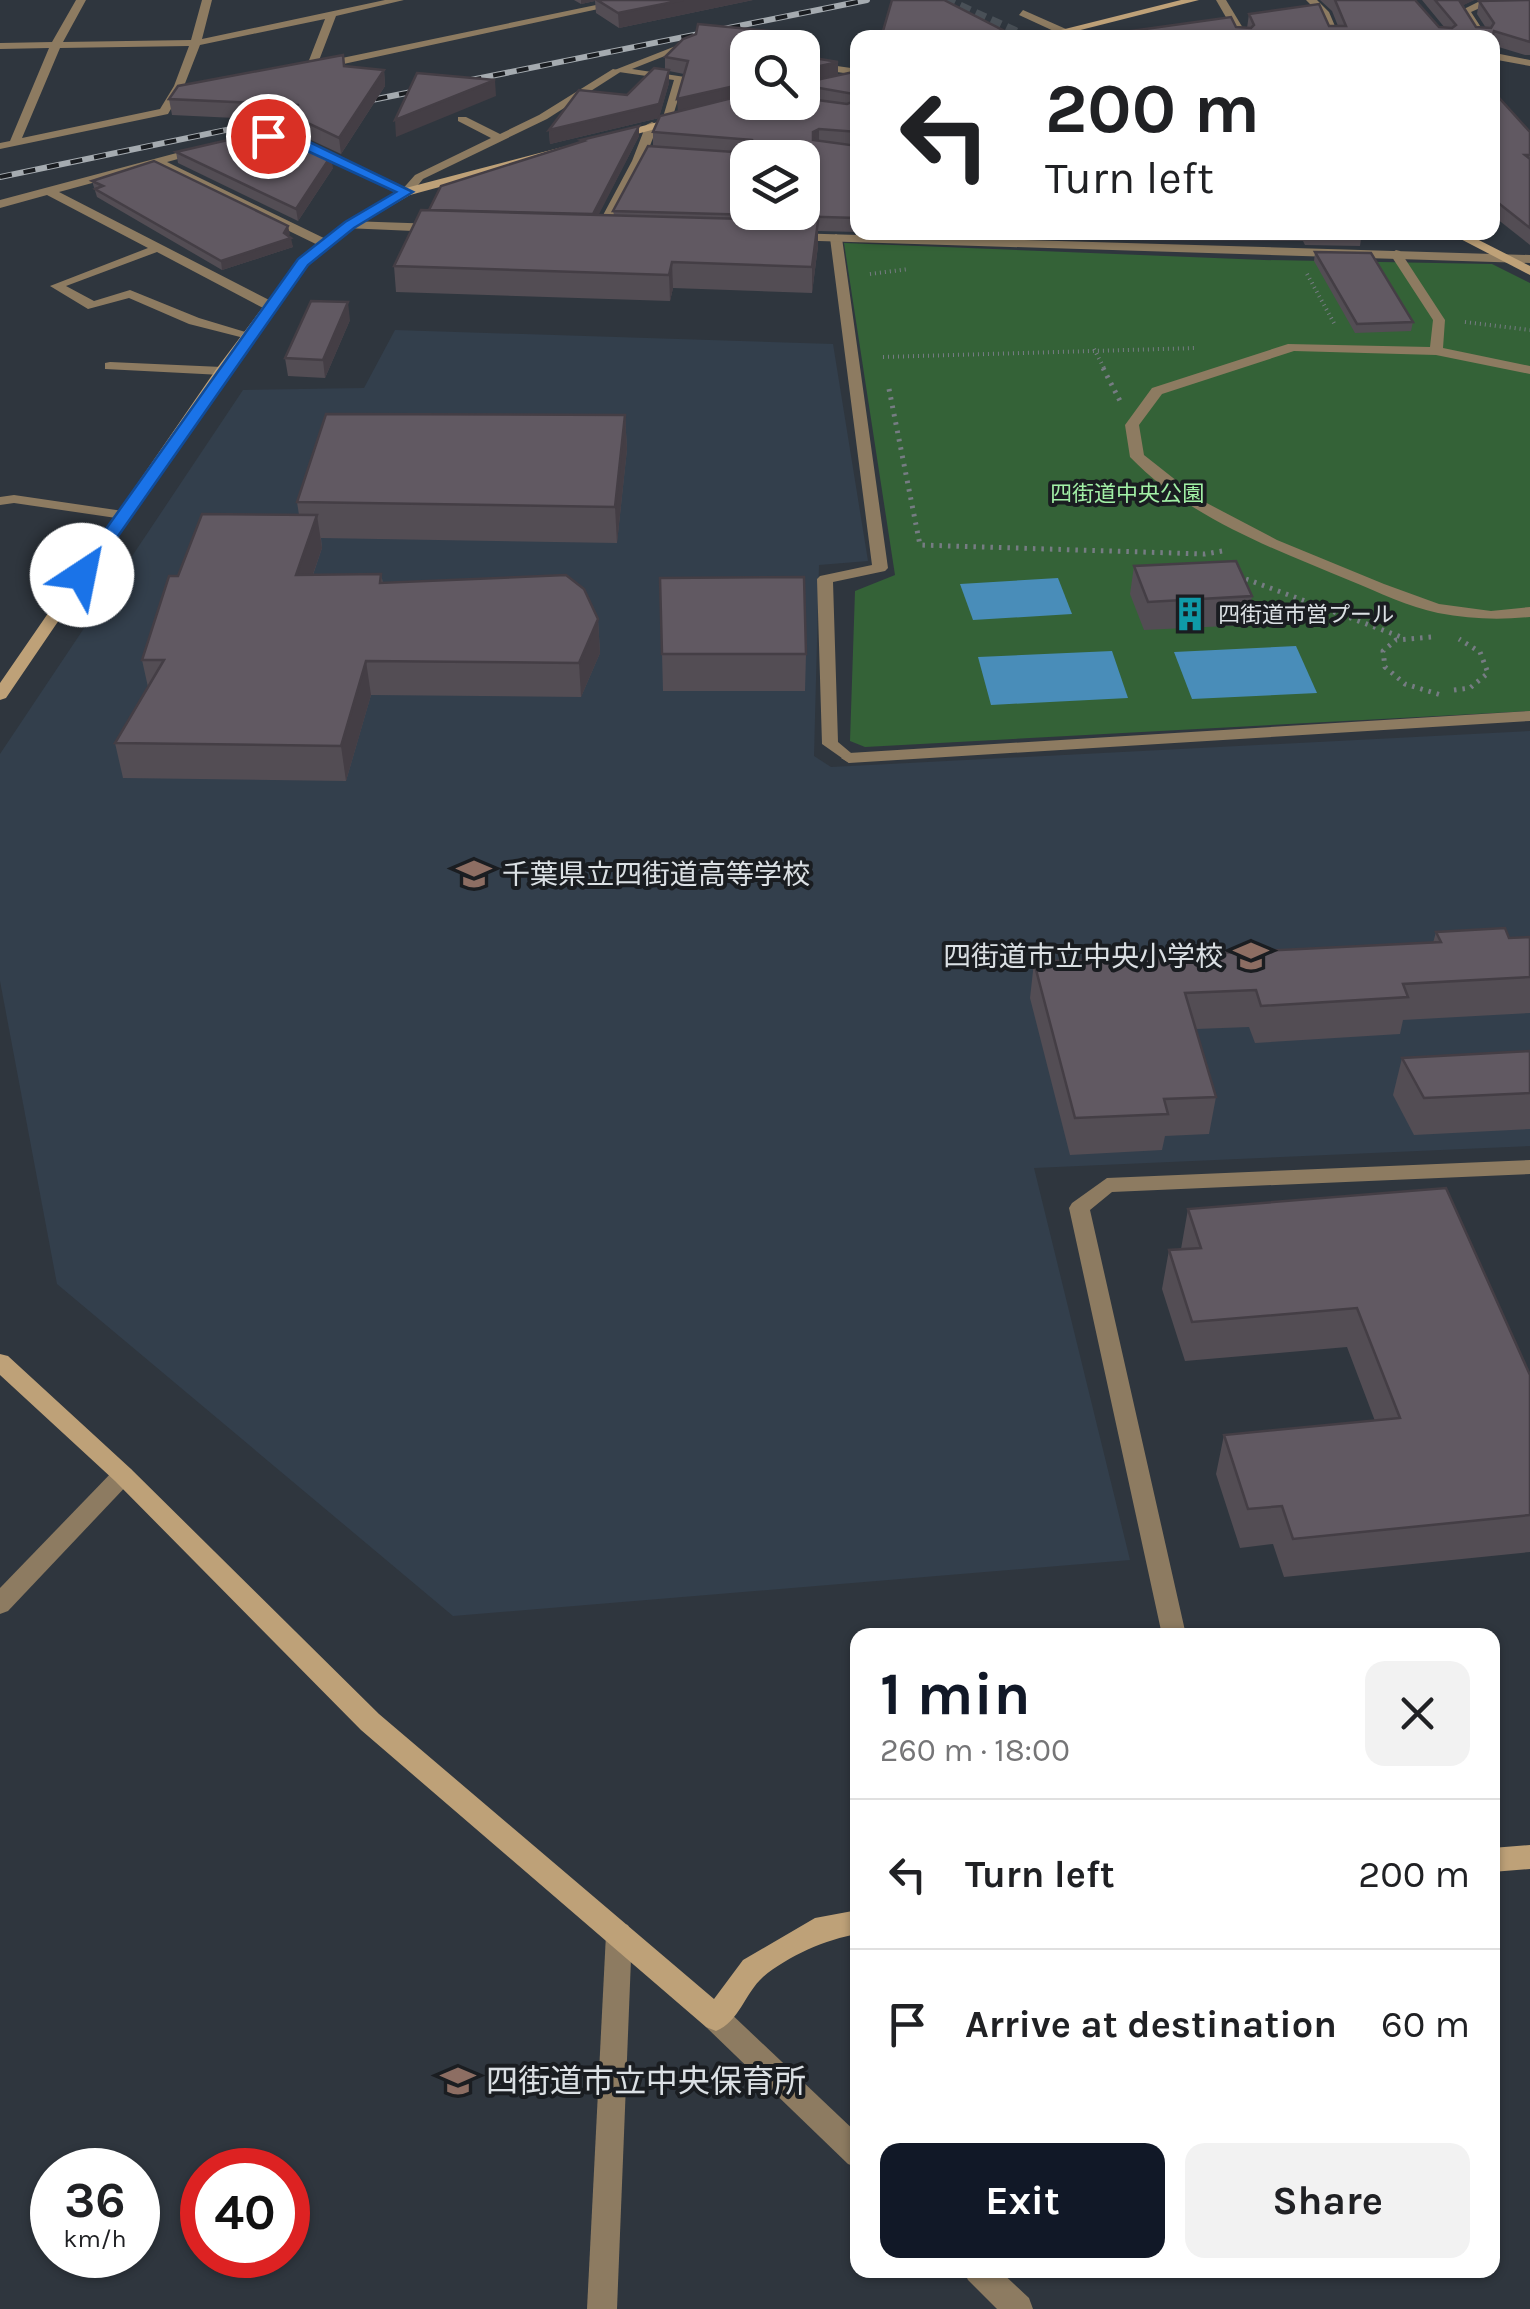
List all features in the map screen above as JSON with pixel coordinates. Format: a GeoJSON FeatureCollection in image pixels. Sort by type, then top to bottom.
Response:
{"type":"FeatureCollection","features":[{"type":"Feature","properties":{"kind":"street"},"geometry":{"type":"LineString","coordinates":[[15,142],[56,45],[81,0]]}},
{"type":"Feature","properties":{"kind":"street"},"geometry":{"type":"LineString","coordinates":[[0,146],[164,112],[176,96],[208,0]]}},
{"type":"Feature","properties":{"kind":"street"},"geometry":{"type":"LineString","coordinates":[[0,46],[196,43],[400,0]]}},
{"type":"Feature","properties":{"kind":"street"},"geometry":{"type":"LineString","coordinates":[[292,72],[635,0]]}},
{"type":"Feature","properties":{"kind":"street"},"geometry":{"type":"LineString","coordinates":[[1023,14],[1062,30],[1194,0]]}},
{"type":"Feature","properties":{"kind":"street"},"geometry":{"type":"LineString","coordinates":[[1221,0],[1239,30]]}},
{"type":"Feature","properties":{"kind":"street"},"geometry":{"type":"LineString","coordinates":[[1311,0],[1324,12],[1332,30]]}},
{"type":"Feature","properties":{"kind":"street"},"geometry":{"type":"LineString","coordinates":[[1478,30],[1466,12],[1478,5],[1530,3]]}},
{"type":"Feature","properties":{"kind":"street"},"geometry":{"type":"LineString","coordinates":[[311,68],[332,14]]}},
{"type":"Feature","properties":{"kind":"street"},"geometry":{"type":"LineString","coordinates":[[406,192],[419,177],[543,117],[617,72],[690,44]]}},
{"type":"Feature","properties":{"kind":"street"},"geometry":{"type":"LineString","coordinates":[[1500,58],[1530,63]]}},
{"type":"Feature","properties":{"kind":"street"},"geometry":{"type":"LineString","coordinates":[[820,68],[850,73]]}},
{"type":"Feature","properties":{"kind":"street"},"geometry":{"type":"LineString","coordinates":[[600,232],[680,77],[617,72]]}},
{"type":"Feature","properties":{"kind":"street"},"geometry":{"type":"LineString","coordinates":[[839,82],[850,78]]}},
{"type":"Feature","properties":{"kind":"street"},"geometry":{"type":"LineString","coordinates":[[176,96],[195,92]]}},
{"type":"Feature","properties":{"kind":"street"},"geometry":{"type":"LineString","coordinates":[[0,695],[222,372],[303,262],[350,225],[406,192],[700,114]]}},
{"type":"Feature","properties":{"kind":"street"},"geometry":{"type":"LineString","coordinates":[[462,119],[498,137]]}},
{"type":"Feature","properties":{"kind":"street"},"geometry":{"type":"LineString","coordinates":[[288,137],[406,192]]}},
{"type":"Feature","properties":{"kind":"street"},"geometry":{"type":"LineString","coordinates":[[0,204],[217,146]]}},
{"type":"Feature","properties":{"kind":"street"},"geometry":{"type":"LineString","coordinates":[[642,152],[659,154]]}},
{"type":"Feature","properties":{"kind":"street"},"geometry":{"type":"LineString","coordinates":[[155,161],[326,244]]}},
{"type":"Feature","properties":{"kind":"street"},"geometry":{"type":"LineString","coordinates":[[48,192],[270,306]]}},
{"type":"Feature","properties":{"kind":"street"},"geometry":{"type":"LineString","coordinates":[[350,225],[446,228]]}},
{"type":"Feature","properties":{"kind":"street"},"geometry":{"type":"LineString","coordinates":[[581,232],[620,232]]}},
{"type":"Feature","properties":{"kind":"street"},"geometry":{"type":"LineString","coordinates":[[777,236],[850,238]]}},
{"type":"Feature","properties":{"kind":"street"},"geometry":{"type":"LineString","coordinates":[[836,238],[880,568],[825,579],[830,744],[849,758],[1530,716]]}},
{"type":"Feature","properties":{"kind":"street"},"geometry":{"type":"LineString","coordinates":[[972,240],[1530,258]]}},
{"type":"Feature","properties":{"kind":"street"},"geometry":{"type":"LineString","coordinates":[[1469,240],[1530,271]]}},
{"type":"Feature","properties":{"kind":"street"},"geometry":{"type":"LineString","coordinates":[[158,248],[56,286],[93,306],[130,294],[194,321],[248,337]]}},
{"type":"Feature","properties":{"kind":"street"},"geometry":{"type":"LineString","coordinates":[[1396,254],[1439,320],[1436,351]]}},
{"type":"Feature","properties":{"kind":"street"},"geometry":{"type":"LineString","coordinates":[[1530,370],[1436,351],[1293,347],[1157,391],[1132,425],[1137,457],[1196,502],[1272,543],[1436,608],[1491,616],[1530,612]]}},
{"type":"Feature","properties":{"kind":"street"},"geometry":{"type":"LineString","coordinates":[[110,366],[222,372]]}},
{"type":"Feature","properties":{"kind":"street"},"geometry":{"type":"LineString","coordinates":[[0,501],[14,499],[123,515]]}},
{"type":"Feature","properties":{"kind":"street"},"geometry":{"type":"LineString","coordinates":[[1172,1628],[1079,1208],[1107,1185],[1530,1167]]}},
{"type":"Feature","properties":{"kind":"street"},"geometry":{"type":"LineString","coordinates":[[0,1362],[123,1476],[370,1722],[716,2018],[850,2146]]}},
{"type":"Feature","properties":{"kind":"street"},"geometry":{"type":"LineString","coordinates":[[0,1604],[123,1476]]}},
{"type":"Feature","properties":{"kind":"street"},"geometry":{"type":"LineString","coordinates":[[1500,1859],[1530,1857]]}},
{"type":"Feature","properties":{"kind":"street"},"geometry":{"type":"LineString","coordinates":[[716,2018],[753,1969],[824,1927],[850,1923]]}},
{"type":"Feature","properties":{"kind":"street"},"geometry":{"type":"LineString","coordinates":[[602,2309],[619,1934]]}},
{"type":"Feature","properties":{"kind":"street"},"geometry":{"type":"LineString","coordinates":[[986,2278],[1017,2309]]}},
{"type":"Feature","properties":{"kind":"path"},"geometry":{"type":"LineString","coordinates":[[1302,252],[1300,262],[1347,348]]}},
{"type":"Feature","properties":{"kind":"path"},"geometry":{"type":"LineString","coordinates":[[1439,320],[1530,330]]}},
{"type":"Feature","properties":{"kind":"path"},"geometry":{"type":"LineString","coordinates":[[1214,348],[882,355],[920,545],[1205,554],[1272,543]]}},
{"type":"Feature","properties":{"kind":"path"},"geometry":{"type":"LineString","coordinates":[[1094,349],[1132,425]]}},
{"type":"Feature","properties":{"kind":"path"},"geometry":{"type":"LineString","coordinates":[[1205,554],[1219,563]]}},
{"type":"Feature","properties":{"kind":"path"},"geometry":{"type":"LineString","coordinates":[[1233,572],[1247,582],[1405,639]]}},
{"type":"Feature","properties":{"kind":"path"},"geometry":{"type":"LineString","coordinates":[[1440,637],[1396,640],[1383,651],[1385,666],[1405,684],[1439,692],[1470,688],[1488,673],[1480,652],[1458,638],[1491,616]]}},
{"type":"Feature","properties":{"kind":"path"},"geometry":{"type":"LineString","coordinates":[[1439,692],[1455,720]]}},
{"type":"Feature","properties":{"kind":"shaded area","name":"千葉県立四街道高等学校"},"geometry":{"type":"Polygon","coordinates":[[[395,330],[833,344],[868,561],[819,565],[814,756],[831,767],[1530,731],[1530,1146],[1034,1168],[1130,1560],[453,1616],[57,1284],[0,981],[0,754],[243,390],[364,388],[395,330]]]}},
{"type":"Feature","properties":{"kind":"green space","name":"四街道中央公園"},"geometry":{"type":"Polygon","coordinates":[[[844,243],[1264,260],[1492,264],[1530,283],[1530,711],[865,747],[850,741],[855,591],[895,575],[844,243]]]}},
{"type":"Feature","properties":{"kind":"water"},"geometry":{"type":"Polygon","coordinates":[[[1058,578],[1072,614],[973,620],[960,584],[1058,578]]]}},
{"type":"Feature","properties":{"kind":"water"},"geometry":{"type":"Polygon","coordinates":[[[1296,646],[1317,693],[1192,699],[1174,652],[1296,646]]]}},
{"type":"Feature","properties":{"kind":"water"},"geometry":{"type":"Polygon","coordinates":[[[1112,651],[1128,698],[991,705],[978,657],[1112,651]]]}},
{"type":"Feature","properties":{"kind":"building"},"geometry":{"type":"Polygon","coordinates":[[[597,0],[683,0],[618,13],[597,0]]]}},
{"type":"Feature","properties":{"kind":"building"},"geometry":{"type":"Polygon","coordinates":[[[892,0],[944,0],[1002,30],[883,30],[892,0]]]}},
{"type":"Feature","properties":{"kind":"building"},"geometry":{"type":"Polygon","coordinates":[[[1335,0],[1415,0],[1439,27],[1452,28],[1456,25],[1435,0],[1459,0],[1476,27],[1491,28],[1494,23],[1479,1],[1530,0],[1530,42],[1500,30],[1138,30],[1231,17],[1236,27],[1251,28],[1254,25],[1249,14],[1319,4],[1329,26],[1346,26],[1335,0]]]}},
{"type":"Feature","properties":{"kind":"building"},"geometry":{"type":"Polygon","coordinates":[[[698,24],[759,30],[730,30],[730,87],[677,99],[688,61],[665,57],[683,39],[696,34],[698,24]]]}},
{"type":"Feature","properties":{"kind":"building"},"geometry":{"type":"Polygon","coordinates":[[[343,55],[344,66],[384,70],[339,138],[291,115],[273,113],[299,105],[169,99],[178,86],[343,55]]]}},
{"type":"Feature","properties":{"kind":"building"},"geometry":{"type":"Polygon","coordinates":[[[820,59],[838,62],[820,66],[820,59]]]}},
{"type":"Feature","properties":{"kind":"building"},"geometry":{"type":"Polygon","coordinates":[[[654,68],[669,70],[659,104],[549,130],[579,90],[627,95],[654,68]]]}},
{"type":"Feature","properties":{"kind":"building"},"geometry":{"type":"Polygon","coordinates":[[[417,73],[495,80],[395,120],[417,73]]]}},
{"type":"Feature","properties":{"kind":"building"},"geometry":{"type":"Polygon","coordinates":[[[850,73],[850,93],[820,88],[820,79],[850,73]]]}},
{"type":"Feature","properties":{"kind":"building"},"geometry":{"type":"Polygon","coordinates":[[[730,98],[730,120],[820,120],[820,100],[850,103],[850,131],[819,129],[813,132],[813,140],[752,140],[653,132],[660,116],[730,98]]]}},
{"type":"Feature","properties":{"kind":"building"},"geometry":{"type":"Polygon","coordinates":[[[1500,99],[1530,132],[1530,155],[1525,155],[1530,159],[1530,228],[1500,204],[1500,99]]]}},
{"type":"Feature","properties":{"kind":"building"},"geometry":{"type":"Polygon","coordinates":[[[639,126],[593,214],[429,210],[441,186],[584,141],[581,140],[639,126]]]}},
{"type":"Feature","properties":{"kind":"building"},"geometry":{"type":"Polygon","coordinates":[[[267,131],[283,132],[331,156],[296,209],[176,152],[267,131]]]}},
{"type":"Feature","properties":{"kind":"building"},"geometry":{"type":"Polygon","coordinates":[[[820,141],[850,145],[850,218],[820,217],[820,141]]]}},
{"type":"Feature","properties":{"kind":"building"},"geometry":{"type":"Polygon","coordinates":[[[648,146],[730,152],[730,214],[613,211],[648,146]]]}},
{"type":"Feature","properties":{"kind":"building"},"geometry":{"type":"Polygon","coordinates":[[[154,161],[288,226],[284,233],[291,238],[221,261],[95,189],[103,186],[92,181],[154,161]]]}},
{"type":"Feature","properties":{"kind":"building"},"geometry":{"type":"Polygon","coordinates":[[[421,210],[730,219],[730,230],[817,230],[812,267],[672,262],[669,275],[394,266],[421,210]]]}},
{"type":"Feature","properties":{"kind":"building"},"geometry":{"type":"Polygon","coordinates":[[[1315,252],[1371,253],[1413,322],[1357,324],[1315,252]]]}},
{"type":"Feature","properties":{"kind":"building"},"geometry":{"type":"Polygon","coordinates":[[[311,301],[348,302],[323,360],[285,358],[311,301]]]}},
{"type":"Feature","properties":{"kind":"building"},"geometry":{"type":"Polygon","coordinates":[[[326,414],[625,415],[615,507],[297,502],[326,414]]]}},
{"type":"Feature","properties":{"kind":"building"},"geometry":{"type":"Polygon","coordinates":[[[202,514],[317,515],[296,575],[381,574],[380,583],[566,575],[584,589],[598,619],[579,663],[366,661],[341,746],[115,743],[164,660],[142,660],[169,576],[178,576],[202,514]]]}},
{"type":"Feature","properties":{"kind":"building"},"geometry":{"type":"Polygon","coordinates":[[[1236,561],[1252,596],[1148,602],[1134,566],[1236,561]]]}},
{"type":"Feature","properties":{"kind":"building"},"geometry":{"type":"Polygon","coordinates":[[[804,577],[806,654],[662,654],[660,578],[804,577]]]}},
{"type":"Feature","properties":{"kind":"building"},"geometry":{"type":"Polygon","coordinates":[[[1505,928],[1509,938],[1530,937],[1530,977],[1403,984],[1408,997],[1261,1006],[1256,990],[1185,993],[1216,1097],[1164,1099],[1168,1114],[1075,1118],[1034,962],[1441,942],[1436,932],[1505,928]]]}},
{"type":"Feature","properties":{"kind":"building"},"geometry":{"type":"Polygon","coordinates":[[[1530,1051],[1530,1093],[1424,1098],[1402,1058],[1530,1051]]]}},
{"type":"Feature","properties":{"kind":"building"},"geometry":{"type":"Polygon","coordinates":[[[1446,1188],[1530,1375],[1530,1515],[1293,1539],[1282,1506],[1248,1509],[1224,1435],[1400,1418],[1357,1308],[1192,1322],[1169,1250],[1201,1248],[1188,1209],[1446,1188]]]}},
{"type":"Feature","properties":{"kind":"tunnel"},"geometry":{"type":"LineString","coordinates":[[944,0],[1010,30]]}},
{"type":"Feature","properties":{"kind":"railway"},"geometry":{"type":"LineString","coordinates":[[352,104],[867,0]]}},
{"type":"Feature","properties":{"kind":"railway"},"geometry":{"type":"LineString","coordinates":[[0,177],[298,115]]}},
{"type":"Feature","properties":{"kind":"place","name":"四街道市営プール"},"geometry":{"type":"Point","coordinates":[1190,614]}},
{"type":"Feature","properties":{"kind":"place","name":"千葉県立四街道高等学校"},"geometry":{"type":"Point","coordinates":[474,874]}},
{"type":"Feature","properties":{"kind":"place","name":"四街道市立中央小学校"},"geometry":{"type":"Point","coordinates":[1251,956]}},
{"type":"Feature","properties":{"kind":"place","name":"四街道市立中央保育所"},"geometry":{"type":"Point","coordinates":[458,2081]}},
{"type":"Feature","properties":{"kind":"route"},"geometry":{"type":"LineString","coordinates":[[82,575],[303,262],[350,225],[406,192],[288,137],[268,136]]}}]}
